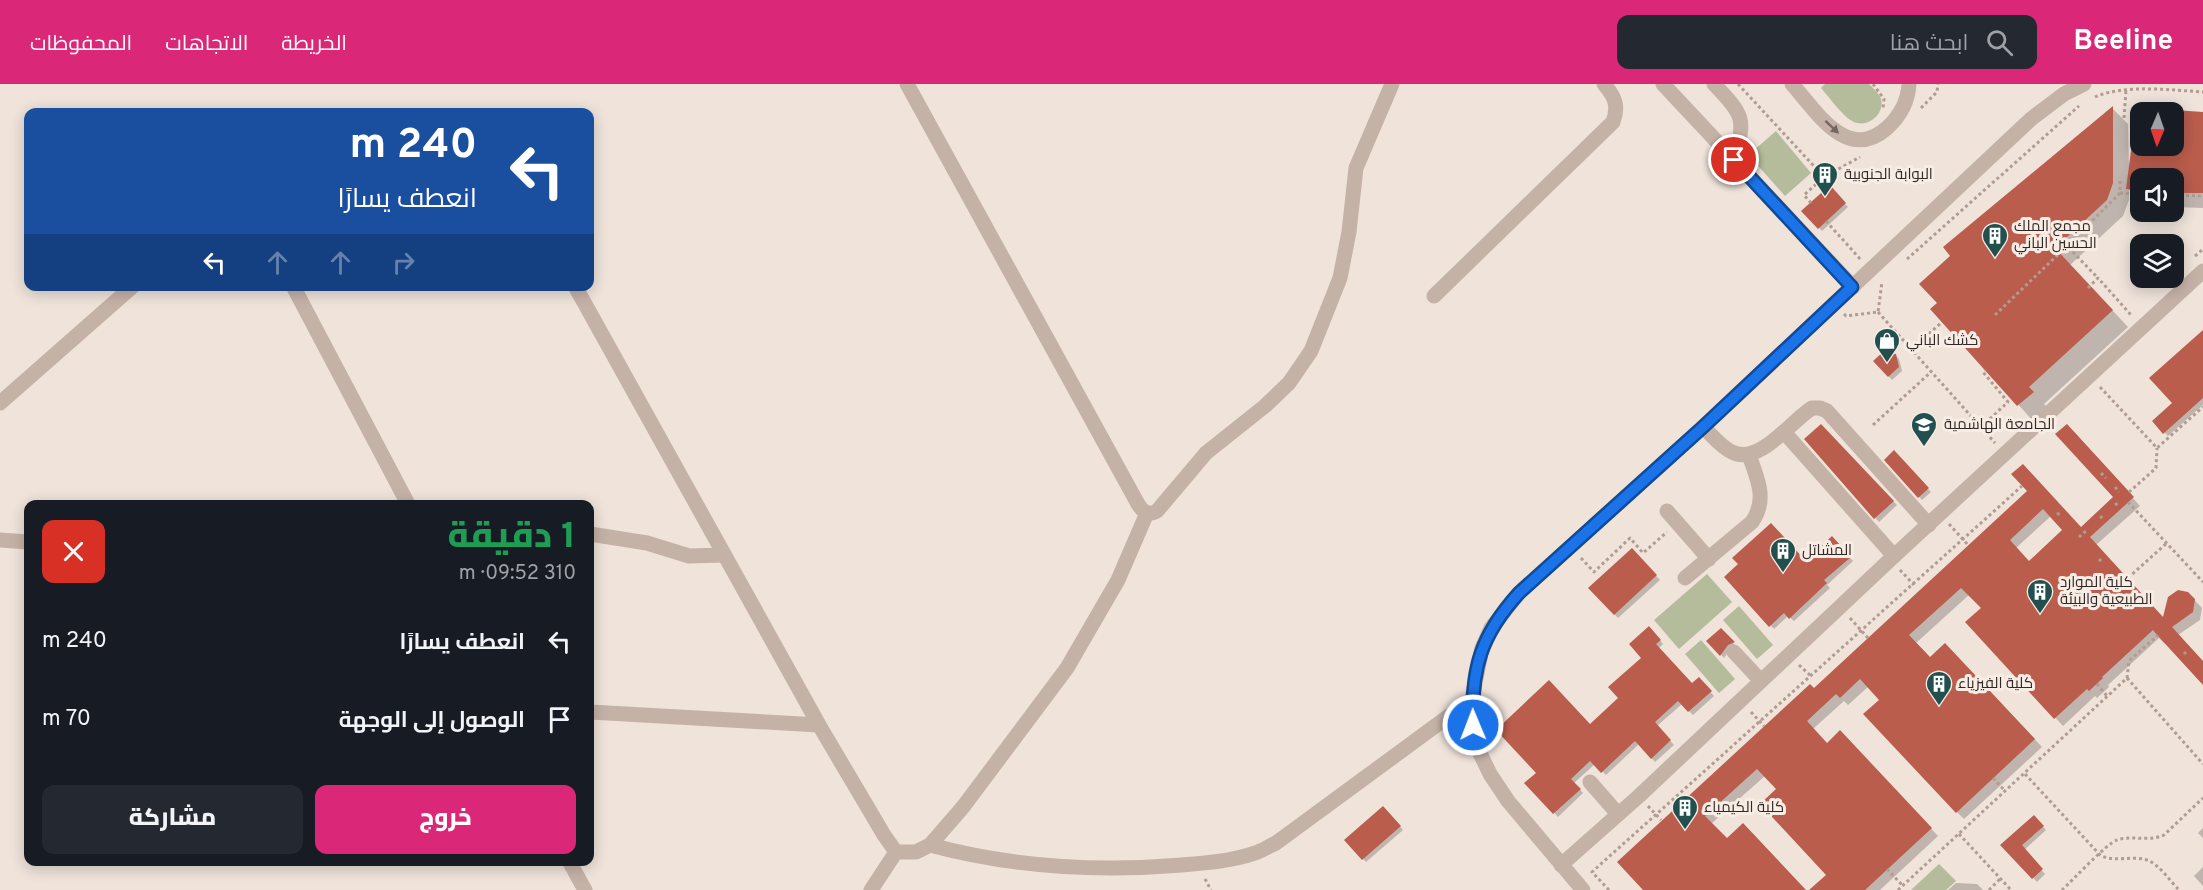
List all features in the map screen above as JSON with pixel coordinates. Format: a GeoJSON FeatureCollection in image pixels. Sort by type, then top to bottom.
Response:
{"type":"FeatureCollection","features":[{"type":"Feature","properties":{"kind":"street"},"geometry":{"type":"LineString","coordinates":[[907,84],[1138,504],[1147,513],[1157,511],[1206,453],[1265,406],[1289,383],[1311,351],[1341,278],[1356,168],[1392,84]]}},
{"type":"Feature","properties":{"kind":"street"},"geometry":{"type":"LineString","coordinates":[[1434,296],[1612,122],[1617,111],[1616,101],[1604,84]]}},
{"type":"Feature","properties":{"kind":"street"},"geometry":{"type":"LineString","coordinates":[[1662,84],[1852,287]]}},
{"type":"Feature","properties":{"kind":"street"},"geometry":{"type":"LineString","coordinates":[[1714,84],[1740,115],[1742,132],[1734,160]]}},
{"type":"Feature","properties":{"kind":"street"},"geometry":{"type":"LineString","coordinates":[[1792,84],[1832,129],[1851,140],[1872,138],[1884,130],[1904,107],[1906,87]]}},
{"type":"Feature","properties":{"kind":"street"},"geometry":{"type":"LineString","coordinates":[[1583,890],[1508,801],[1490,774],[1479,751],[1473,725],[1472,699],[1482,648],[1491,628],[1519,593],[1703,427],[2031,119],[2064,94],[2084,84]]}},
{"type":"Feature","properties":{"kind":"street"},"geometry":{"type":"LineString","coordinates":[[1561,865],[2203,272]]}},
{"type":"Feature","properties":{"kind":"street"},"geometry":{"type":"LineString","coordinates":[[0,404],[127,291]]}},
{"type":"Feature","properties":{"kind":"street"},"geometry":{"type":"LineString","coordinates":[[296,291],[406,500]]}},
{"type":"Feature","properties":{"kind":"street"},"geometry":{"type":"LineString","coordinates":[[578,291],[819,724],[896,852]]}},
{"type":"Feature","properties":{"kind":"street"},"geometry":{"type":"LineString","coordinates":[[1703,427],[1730,451],[1741,455],[1749,454],[1763,448],[1812,408],[1820,408],[1827,411],[1934,520]]}},
{"type":"Feature","properties":{"kind":"street"},"geometry":{"type":"LineString","coordinates":[[1784,432],[1894,556]]}},
{"type":"Feature","properties":{"kind":"street"},"geometry":{"type":"LineString","coordinates":[[1685,578],[1752,522],[1757,514],[1762,498],[1761,490],[1749,454]]}},
{"type":"Feature","properties":{"kind":"street"},"geometry":{"type":"LineString","coordinates":[[1666,511],[1709,559]]}},
{"type":"Feature","properties":{"kind":"street"},"geometry":{"type":"LineString","coordinates":[[896,852],[916,852],[930,845],[963,807],[1067,668],[1118,580],[1147,513]]}},
{"type":"Feature","properties":{"kind":"street"},"geometry":{"type":"LineString","coordinates":[[594,535],[647,543],[689,556],[724,555]]}},
{"type":"Feature","properties":{"kind":"street"},"geometry":{"type":"LineString","coordinates":[[0,540],[24,542]]}},
{"type":"Feature","properties":{"kind":"street"},"geometry":{"type":"LineString","coordinates":[[1734,652],[1761,681]]}},
{"type":"Feature","properties":{"kind":"street"},"geometry":{"type":"LineString","coordinates":[[930,845],[990,859],[1099,867],[1145,868],[1196,864],[1255,853],[1276,843],[1472,699]]}},
{"type":"Feature","properties":{"kind":"street"},"geometry":{"type":"LineString","coordinates":[[594,712],[819,724]]}},
{"type":"Feature","properties":{"kind":"street"},"geometry":{"type":"LineString","coordinates":[[1590,782],[1618,814]]}},
{"type":"Feature","properties":{"kind":"street"},"geometry":{"type":"LineString","coordinates":[[871,890],[896,852]]}},
{"type":"Feature","properties":{"kind":"street"},"geometry":{"type":"LineString","coordinates":[[572,866],[585,890]]}},
{"type":"Feature","properties":{"kind":"path"},"geometry":{"type":"LineString","coordinates":[[1738,84],[1824,177]]}},
{"type":"Feature","properties":{"kind":"path"},"geometry":{"type":"LineString","coordinates":[[1874,84],[1884,99],[1882,113]]}},
{"type":"Feature","properties":{"kind":"path"},"geometry":{"type":"LineString","coordinates":[[2091,99],[2102,94],[2126,90],[2203,92]]}},
{"type":"Feature","properties":{"kind":"path"},"geometry":{"type":"LineString","coordinates":[[2124,118],[2126,90]]}},
{"type":"Feature","properties":{"kind":"path"},"geometry":{"type":"LineString","coordinates":[[1907,259],[2081,104]]}},
{"type":"Feature","properties":{"kind":"path"},"geometry":{"type":"LineString","coordinates":[[1995,315],[2120,193],[2120,179]]}},
{"type":"Feature","properties":{"kind":"path"},"geometry":{"type":"LineString","coordinates":[[2120,193],[2130,194]]}},
{"type":"Feature","properties":{"kind":"path"},"geometry":{"type":"LineString","coordinates":[[1804,195],[1811,203]]}},
{"type":"Feature","properties":{"kind":"path"},"geometry":{"type":"LineString","coordinates":[[2184,195],[2203,196]]}},
{"type":"Feature","properties":{"kind":"path"},"geometry":{"type":"LineString","coordinates":[[1826,221],[1870,270]]}},
{"type":"Feature","properties":{"kind":"path"},"geometry":{"type":"LineString","coordinates":[[2067,246],[2131,315]]}},
{"type":"Feature","properties":{"kind":"path"},"geometry":{"type":"LineString","coordinates":[[1890,275],[1881,283],[1878,312],[2004,454]]}},
{"type":"Feature","properties":{"kind":"path"},"geometry":{"type":"LineString","coordinates":[[2088,288],[2098,278]]}},
{"type":"Feature","properties":{"kind":"path"},"geometry":{"type":"LineString","coordinates":[[1846,316],[1878,312]]}},
{"type":"Feature","properties":{"kind":"path"},"geometry":{"type":"LineString","coordinates":[[1911,350],[1942,322]]}},
{"type":"Feature","properties":{"kind":"path"},"geometry":{"type":"LineString","coordinates":[[1980,427],[2008,402],[1983,372],[1985,370]]}},
{"type":"Feature","properties":{"kind":"path"},"geometry":{"type":"LineString","coordinates":[[1873,425],[1931,372]]}},
{"type":"Feature","properties":{"kind":"path"},"geometry":{"type":"LineString","coordinates":[[2090,376],[2157,448]]}},
{"type":"Feature","properties":{"kind":"path"},"geometry":{"type":"LineString","coordinates":[[2129,492],[2156,468],[2157,448],[2203,407]]}},
{"type":"Feature","properties":{"kind":"path"},"geometry":{"type":"LineString","coordinates":[[2101,473],[2106,478]]}},
{"type":"Feature","properties":{"kind":"path"},"geometry":{"type":"LineString","coordinates":[[1609,890],[1592,872],[2022,486]]}},
{"type":"Feature","properties":{"kind":"path"},"geometry":{"type":"LineString","coordinates":[[2115,488],[2119,492]]}},
{"type":"Feature","properties":{"kind":"path"},"geometry":{"type":"LineString","coordinates":[[2128,502],[2203,582]]}},
{"type":"Feature","properties":{"kind":"path"},"geometry":{"type":"LineString","coordinates":[[1934,520],[1963,539],[1968,545]]}},
{"type":"Feature","properties":{"kind":"path"},"geometry":{"type":"LineString","coordinates":[[1578,554],[1594,572],[1630,538],[1643,553],[1677,523]]}},
{"type":"Feature","properties":{"kind":"path"},"geometry":{"type":"LineString","coordinates":[[2079,537],[2088,529]]}},
{"type":"Feature","properties":{"kind":"path"},"geometry":{"type":"LineString","coordinates":[[2128,578],[2167,543]]}},
{"type":"Feature","properties":{"kind":"path"},"geometry":{"type":"LineString","coordinates":[[1840,608],[1868,638]]}},
{"type":"Feature","properties":{"kind":"path"},"geometry":{"type":"LineString","coordinates":[[1898,890],[2127,678],[2129,661],[2158,635]]}},
{"type":"Feature","properties":{"kind":"path"},"geometry":{"type":"LineString","coordinates":[[2127,678],[2203,764]]}},
{"type":"Feature","properties":{"kind":"path"},"geometry":{"type":"LineString","coordinates":[[2097,684],[2108,696]]}},
{"type":"Feature","properties":{"kind":"path"},"geometry":{"type":"LineString","coordinates":[[2024,773],[2100,855],[2113,859],[2150,861],[2179,890]]}},
{"type":"Feature","properties":{"kind":"path"},"geometry":{"type":"LineString","coordinates":[[1993,778],[2005,791]]}},
{"type":"Feature","properties":{"kind":"path"},"geometry":{"type":"LineString","coordinates":[[2062,890],[2108,845],[2118,840],[2156,838],[2163,835],[2203,798]]}},
{"type":"Feature","properties":{"kind":"path"},"geometry":{"type":"LineString","coordinates":[[1959,834],[2011,890]]}},
{"type":"Feature","properties":{"kind":"path"},"geometry":{"type":"LineString","coordinates":[[1887,869],[1903,886]]}},
{"type":"Feature","properties":{"kind":"path"},"geometry":{"type":"LineString","coordinates":[[1989,890],[2000,879]]}},
{"type":"Feature","properties":{"kind":"green space"},"geometry":{"type":"Polygon","coordinates":[[[1825,84],[1869,84],[1881,99],[1882,105],[1878,114],[1865,123],[1850,120],[1821,88],[1825,84]]]}},
{"type":"Feature","properties":{"kind":"green space"},"geometry":{"type":"Polygon","coordinates":[[[1776,131],[1811,173],[1785,196],[1753,160],[1753,151],[1776,131]]]}},
{"type":"Feature","properties":{"kind":"green space"},"geometry":{"type":"Polygon","coordinates":[[[1707,574],[1732,602],[1679,649],[1654,620],[1707,574]]]}},
{"type":"Feature","properties":{"kind":"green space"},"geometry":{"type":"Polygon","coordinates":[[[1739,606],[1773,645],[1757,659],[1723,620],[1739,606]]]}},
{"type":"Feature","properties":{"kind":"green space"},"geometry":{"type":"Polygon","coordinates":[[[1701,640],[1735,679],[1719,693],[1685,654],[1701,640]]]}},
{"type":"Feature","properties":{"kind":"green space"},"geometry":{"type":"Polygon","coordinates":[[[1939,864],[1956,881],[1946,890],[1911,890],[1939,864]]]}},
{"type":"Feature","properties":{"kind":"building","name":"مجمع الملك الحسين الباني"},"geometry":{"type":"Polygon","coordinates":[[[2113,106],[2113,183],[2107,200],[2055,248],[2113,310],[2029,387],[2034,392],[2017,406],[1930,309],[1937,303],[1919,284],[1950,256],[1943,247],[2113,106]]]}},
{"type":"Feature","properties":{"kind":"building"},"geometry":{"type":"Polygon","coordinates":[[[2184,111],[2203,112],[2203,193],[2184,193],[2184,168],[2130,168],[2130,189],[2126,189],[2130,156],[2184,156],[2184,111]]]}},
{"type":"Feature","properties":{"kind":"building","name":"البوابة الجنوبية"},"geometry":{"type":"Polygon","coordinates":[[[1830,185],[1846,203],[1818,229],[1801,211],[1830,185]]]}},
{"type":"Feature","properties":{"kind":"building"},"geometry":{"type":"Polygon","coordinates":[[[2203,330],[2203,398],[2163,434],[2152,421],[2172,403],[2149,378],[2203,330]]]}},
{"type":"Feature","properties":{"kind":"building","name":"كشك الباني"},"geometry":{"type":"Polygon","coordinates":[[[1884,351],[1896,354],[1899,367],[1888,377],[1873,361],[1884,351]]]}},
{"type":"Feature","properties":{"kind":"building"},"geometry":{"type":"Polygon","coordinates":[[[1821,424],[1894,501],[1874,519],[1804,439],[1821,424]]]}},
{"type":"Feature","properties":{"kind":"building"},"geometry":{"type":"Polygon","coordinates":[[[2067,424],[2134,497],[2090,537],[2163,617],[2168,597],[2178,590],[2188,592],[2195,599],[2193,612],[2172,627],[2203,661],[2203,685],[2158,636],[2156,637],[2153,630],[2089,691],[2087,689],[2054,719],[1965,622],[1981,608],[1961,588],[1909,635],[1930,657],[1945,643],[2035,739],[1956,813],[1863,714],[1879,700],[1860,679],[1840,698],[1836,694],[1807,721],[1827,743],[1840,730],[1932,828],[1865,890],[1809,890],[1826,875],[1760,804],[1776,789],[1757,769],[1705,816],[1727,838],[1743,823],[1806,890],[1643,890],[1617,862],[1810,684],[1814,688],[2027,491],[2011,474],[2023,464],[2081,527],[2113,497],[2055,434],[2067,424]],[[2043,509],[2010,540],[2029,561],[2062,530],[2043,509]]]}},
{"type":"Feature","properties":{"kind":"building"},"geometry":{"type":"Polygon","coordinates":[[[1894,450],[1929,488],[1918,498],[1884,460],[1894,450]]]}},
{"type":"Feature","properties":{"kind":"building","name":"المشاتل"},"geometry":{"type":"Polygon","coordinates":[[[1771,523],[1806,561],[1832,536],[1851,557],[1824,580],[1827,583],[1789,619],[1784,613],[1769,627],[1724,577],[1738,564],[1732,558],[1771,523]]]}},
{"type":"Feature","properties":{"kind":"building"},"geometry":{"type":"Polygon","coordinates":[[[1632,548],[1657,575],[1614,615],[1588,588],[1632,548]]]}},
{"type":"Feature","properties":{"kind":"building"},"geometry":{"type":"Polygon","coordinates":[[[1649,626],[1661,640],[1656,644],[1692,683],[1699,677],[1712,691],[1688,712],[1678,701],[1655,722],[1671,740],[1651,759],[1635,741],[1601,773],[1590,761],[1571,779],[1581,789],[1553,814],[1524,783],[1536,773],[1496,730],[1549,680],[1590,724],[1618,698],[1608,687],[1641,658],[1629,644],[1649,626]]]}},
{"type":"Feature","properties":{"kind":"building"},"geometry":{"type":"Polygon","coordinates":[[[1721,628],[1735,642],[1728,645],[1720,656],[1706,641],[1721,628]]]}},
{"type":"Feature","properties":{"kind":"building"},"geometry":{"type":"Polygon","coordinates":[[[1383,806],[1401,826],[1362,860],[1344,840],[1383,806]]]}},
{"type":"Feature","properties":{"kind":"building"},"geometry":{"type":"Polygon","coordinates":[[[2034,815],[2044,826],[2022,845],[2043,869],[2032,879],[2000,845],[2034,815]]]}},
{"type":"Feature","properties":{"kind":"place","name":"البوابة الجنوبية"},"geometry":{"type":"Point","coordinates":[1825,198]}},
{"type":"Feature","properties":{"kind":"place","name":"مجمع الملك الحسين الباني"},"geometry":{"type":"Point","coordinates":[1995,259]}},
{"type":"Feature","properties":{"kind":"place","name":"كشك الباني"},"geometry":{"type":"Point","coordinates":[1887,364]}},
{"type":"Feature","properties":{"kind":"place","name":"الجامعة الهاشمية"},"geometry":{"type":"Point","coordinates":[1924,448]}},
{"type":"Feature","properties":{"kind":"place","name":"المشاتل"},"geometry":{"type":"Point","coordinates":[1783,574]}},
{"type":"Feature","properties":{"kind":"place","name":"كلية الموارد الطبيعية والبيئة"},"geometry":{"type":"Point","coordinates":[2040,615]}},
{"type":"Feature","properties":{"kind":"place","name":"كلية الفيزياء"},"geometry":{"type":"Point","coordinates":[1939,707]}},
{"type":"Feature","properties":{"kind":"place","name":"كلية الكيمياء"},"geometry":{"type":"Point","coordinates":[1685,831]}},
{"type":"Feature","properties":{"kind":"route"},"geometry":{"type":"LineString","coordinates":[[1473,725],[1472,699],[1482,648],[1491,628],[1505,609],[1519,593],[1703,427],[1852,287],[1734,160]]}}]}
